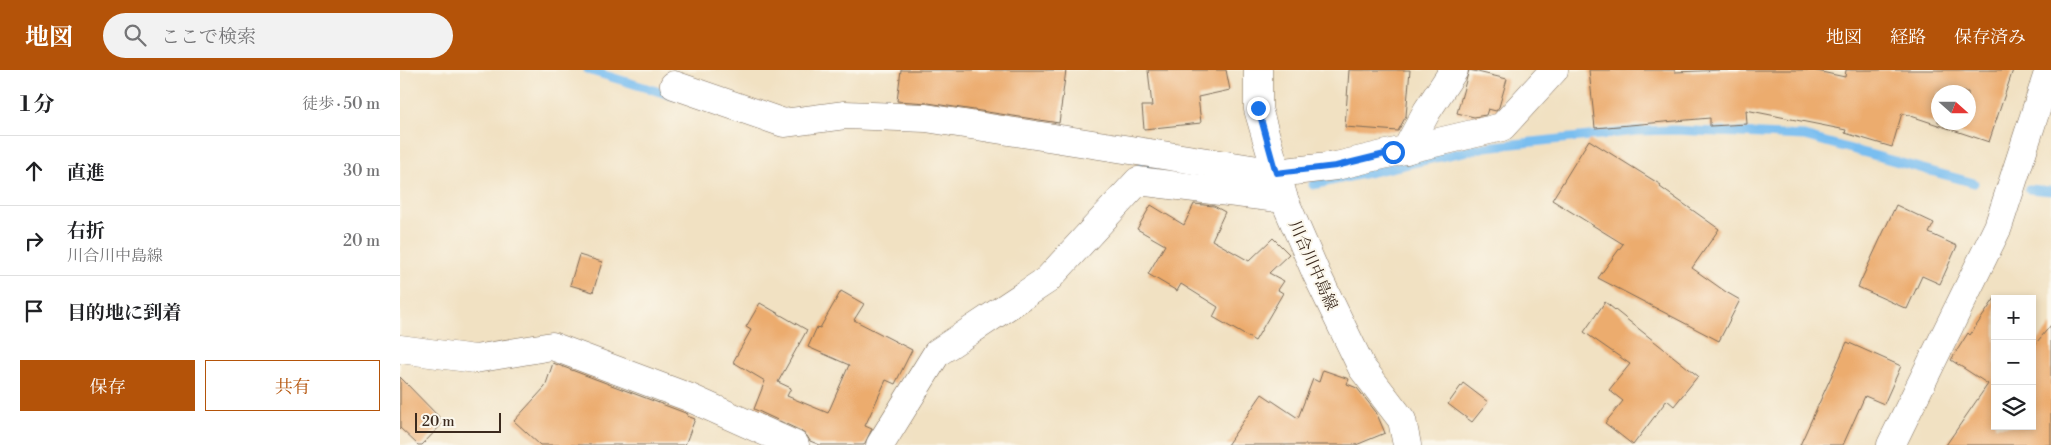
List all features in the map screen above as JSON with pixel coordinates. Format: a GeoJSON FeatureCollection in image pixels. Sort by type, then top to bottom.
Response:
{"type":"FeatureCollection","features":[{"type":"Feature","properties":{"kind":"street","name":"川合川中島線"},"geometry":{"type":"LineString","coordinates":[[1258,70],[1258,108],[1284,198],[1362,368],[1402,420],[1407,445]]}},
{"type":"Feature","properties":{"kind":"street"},"geometry":{"type":"LineString","coordinates":[[1406,150],[1427,111],[1454,70]]}},
{"type":"Feature","properties":{"kind":"street"},"geometry":{"type":"LineString","coordinates":[[674,85],[784,123],[845,114],[926,118],[1276,173],[1336,166],[1502,127],[1554,70]]}},
{"type":"Feature","properties":{"kind":"street"},"geometry":{"type":"LineString","coordinates":[[1891,445],[1998,227],[2049,70]]}},
{"type":"Feature","properties":{"kind":"street"},"geometry":{"type":"LineString","coordinates":[[880,445],[937,353],[1047,280],[1138,181],[1284,198]]}},
{"type":"Feature","properties":{"kind":"street"},"geometry":{"type":"LineString","coordinates":[[400,349],[475,360],[552,346],[688,397],[795,445]]}},
{"type":"Feature","properties":{"kind":"building"},"geometry":{"type":"Polygon","coordinates":[[[901,70],[1066,70],[1059,123],[928,103],[897,101],[901,70]]]}},
{"type":"Feature","properties":{"kind":"building"},"geometry":{"type":"Polygon","coordinates":[[[1148,70],[1226,70],[1230,90],[1198,97],[1201,123],[1144,129],[1142,106],[1152,106],[1148,70]]]}},
{"type":"Feature","properties":{"kind":"building"},"geometry":{"type":"Polygon","coordinates":[[[1349,70],[1410,70],[1406,116],[1398,131],[1345,127],[1349,70]]]}},
{"type":"Feature","properties":{"kind":"building"},"geometry":{"type":"Polygon","coordinates":[[[1469,70],[1507,79],[1499,107],[1496,111],[1488,109],[1486,115],[1474,117],[1457,113],[1469,70]]]}},
{"type":"Feature","properties":{"kind":"building"},"geometry":{"type":"Polygon","coordinates":[[[1589,70],[1675,70],[1675,72],[1812,70],[1845,77],[1846,70],[2013,70],[1989,142],[1953,130],[1976,130],[1976,85],[1931,85],[1931,123],[1902,113],[1892,147],[1845,133],[1846,130],[1746,110],[1747,124],[1710,126],[1710,118],[1595,128],[1589,70]]]}},
{"type":"Feature","properties":{"kind":"building"},"geometry":{"type":"Polygon","coordinates":[[[1589,140],[1661,185],[1660,187],[1719,229],[1692,268],[1740,300],[1719,341],[1598,278],[1623,244],[1552,200],[1589,140]]]}},
{"type":"Feature","properties":{"kind":"building"},"geometry":{"type":"Polygon","coordinates":[[[1194,204],[1214,206],[1225,212],[1212,240],[1249,261],[1273,238],[1289,254],[1269,273],[1284,281],[1278,290],[1283,293],[1255,341],[1213,317],[1218,307],[1181,284],[1177,291],[1148,274],[1165,245],[1137,229],[1151,205],[1184,225],[1194,204]]]}},
{"type":"Feature","properties":{"kind":"building"},"geometry":{"type":"Polygon","coordinates":[[[1896,205],[1934,223],[1929,233],[1957,246],[1940,284],[1922,276],[1907,309],[1858,287],[1896,205]]]}},
{"type":"Feature","properties":{"kind":"building"},"geometry":{"type":"Polygon","coordinates":[[[579,255],[602,262],[593,292],[570,285],[579,255]]]}},
{"type":"Feature","properties":{"kind":"building"},"geometry":{"type":"Polygon","coordinates":[[[841,291],[864,304],[854,320],[912,350],[895,384],[886,380],[865,426],[872,429],[864,445],[820,445],[810,441],[801,431],[754,409],[765,381],[733,362],[751,330],[746,327],[760,303],[807,330],[778,382],[791,388],[787,396],[828,413],[849,365],[808,347],[817,327],[820,328],[841,291]]]}},
{"type":"Feature","properties":{"kind":"building"},"geometry":{"type":"Polygon","coordinates":[[[1605,302],[1698,376],[1674,406],[1667,400],[1633,445],[1605,423],[1623,401],[1609,390],[1630,364],[1584,332],[1605,302]]]}},
{"type":"Feature","properties":{"kind":"building"},"geometry":{"type":"Polygon","coordinates":[[[1991,304],[1991,430],[2036,430],[2036,343],[2051,325],[2051,445],[1946,445],[1988,384],[1951,360],[1968,333],[1970,335],[1991,304]]]}},
{"type":"Feature","properties":{"kind":"building"},"geometry":{"type":"Polygon","coordinates":[[[1847,342],[1901,366],[1884,404],[1865,396],[1843,445],[1800,445],[1847,342]]]}},
{"type":"Feature","properties":{"kind":"building"},"geometry":{"type":"Polygon","coordinates":[[[553,363],[688,414],[687,416],[695,419],[685,445],[540,445],[514,421],[545,387],[553,363]]]}},
{"type":"Feature","properties":{"kind":"building"},"geometry":{"type":"Polygon","coordinates":[[[1323,370],[1349,379],[1347,384],[1357,388],[1376,412],[1385,433],[1356,445],[1227,445],[1262,394],[1298,418],[1313,379],[1319,382],[1323,370]]]}},
{"type":"Feature","properties":{"kind":"building"},"geometry":{"type":"Polygon","coordinates":[[[400,377],[444,422],[422,445],[418,445],[400,428],[400,377]]]}},
{"type":"Feature","properties":{"kind":"building"},"geometry":{"type":"Polygon","coordinates":[[[1463,383],[1488,402],[1472,422],[1448,404],[1463,383]]]}},
{"type":"Feature","properties":{"kind":"waterway"},"geometry":{"type":"LineString","coordinates":[[588,70],[673,96]]}},
{"type":"Feature","properties":{"kind":"waterway"},"geometry":{"type":"LineString","coordinates":[[1313,185],[1485,147],[1637,131],[1673,130],[1804,136],[1974,183]]}},
{"type":"Feature","properties":{"kind":"waterway"},"geometry":{"type":"LineString","coordinates":[[1142,165],[1181,173]]}},
{"type":"Feature","properties":{"kind":"waterway"},"geometry":{"type":"LineString","coordinates":[[2029,189],[2051,191]]}},
{"type":"Feature","properties":{"kind":"route"},"geometry":{"type":"LineString","coordinates":[[1258,108],[1276,173],[1336,166],[1393,152]]}}]}
